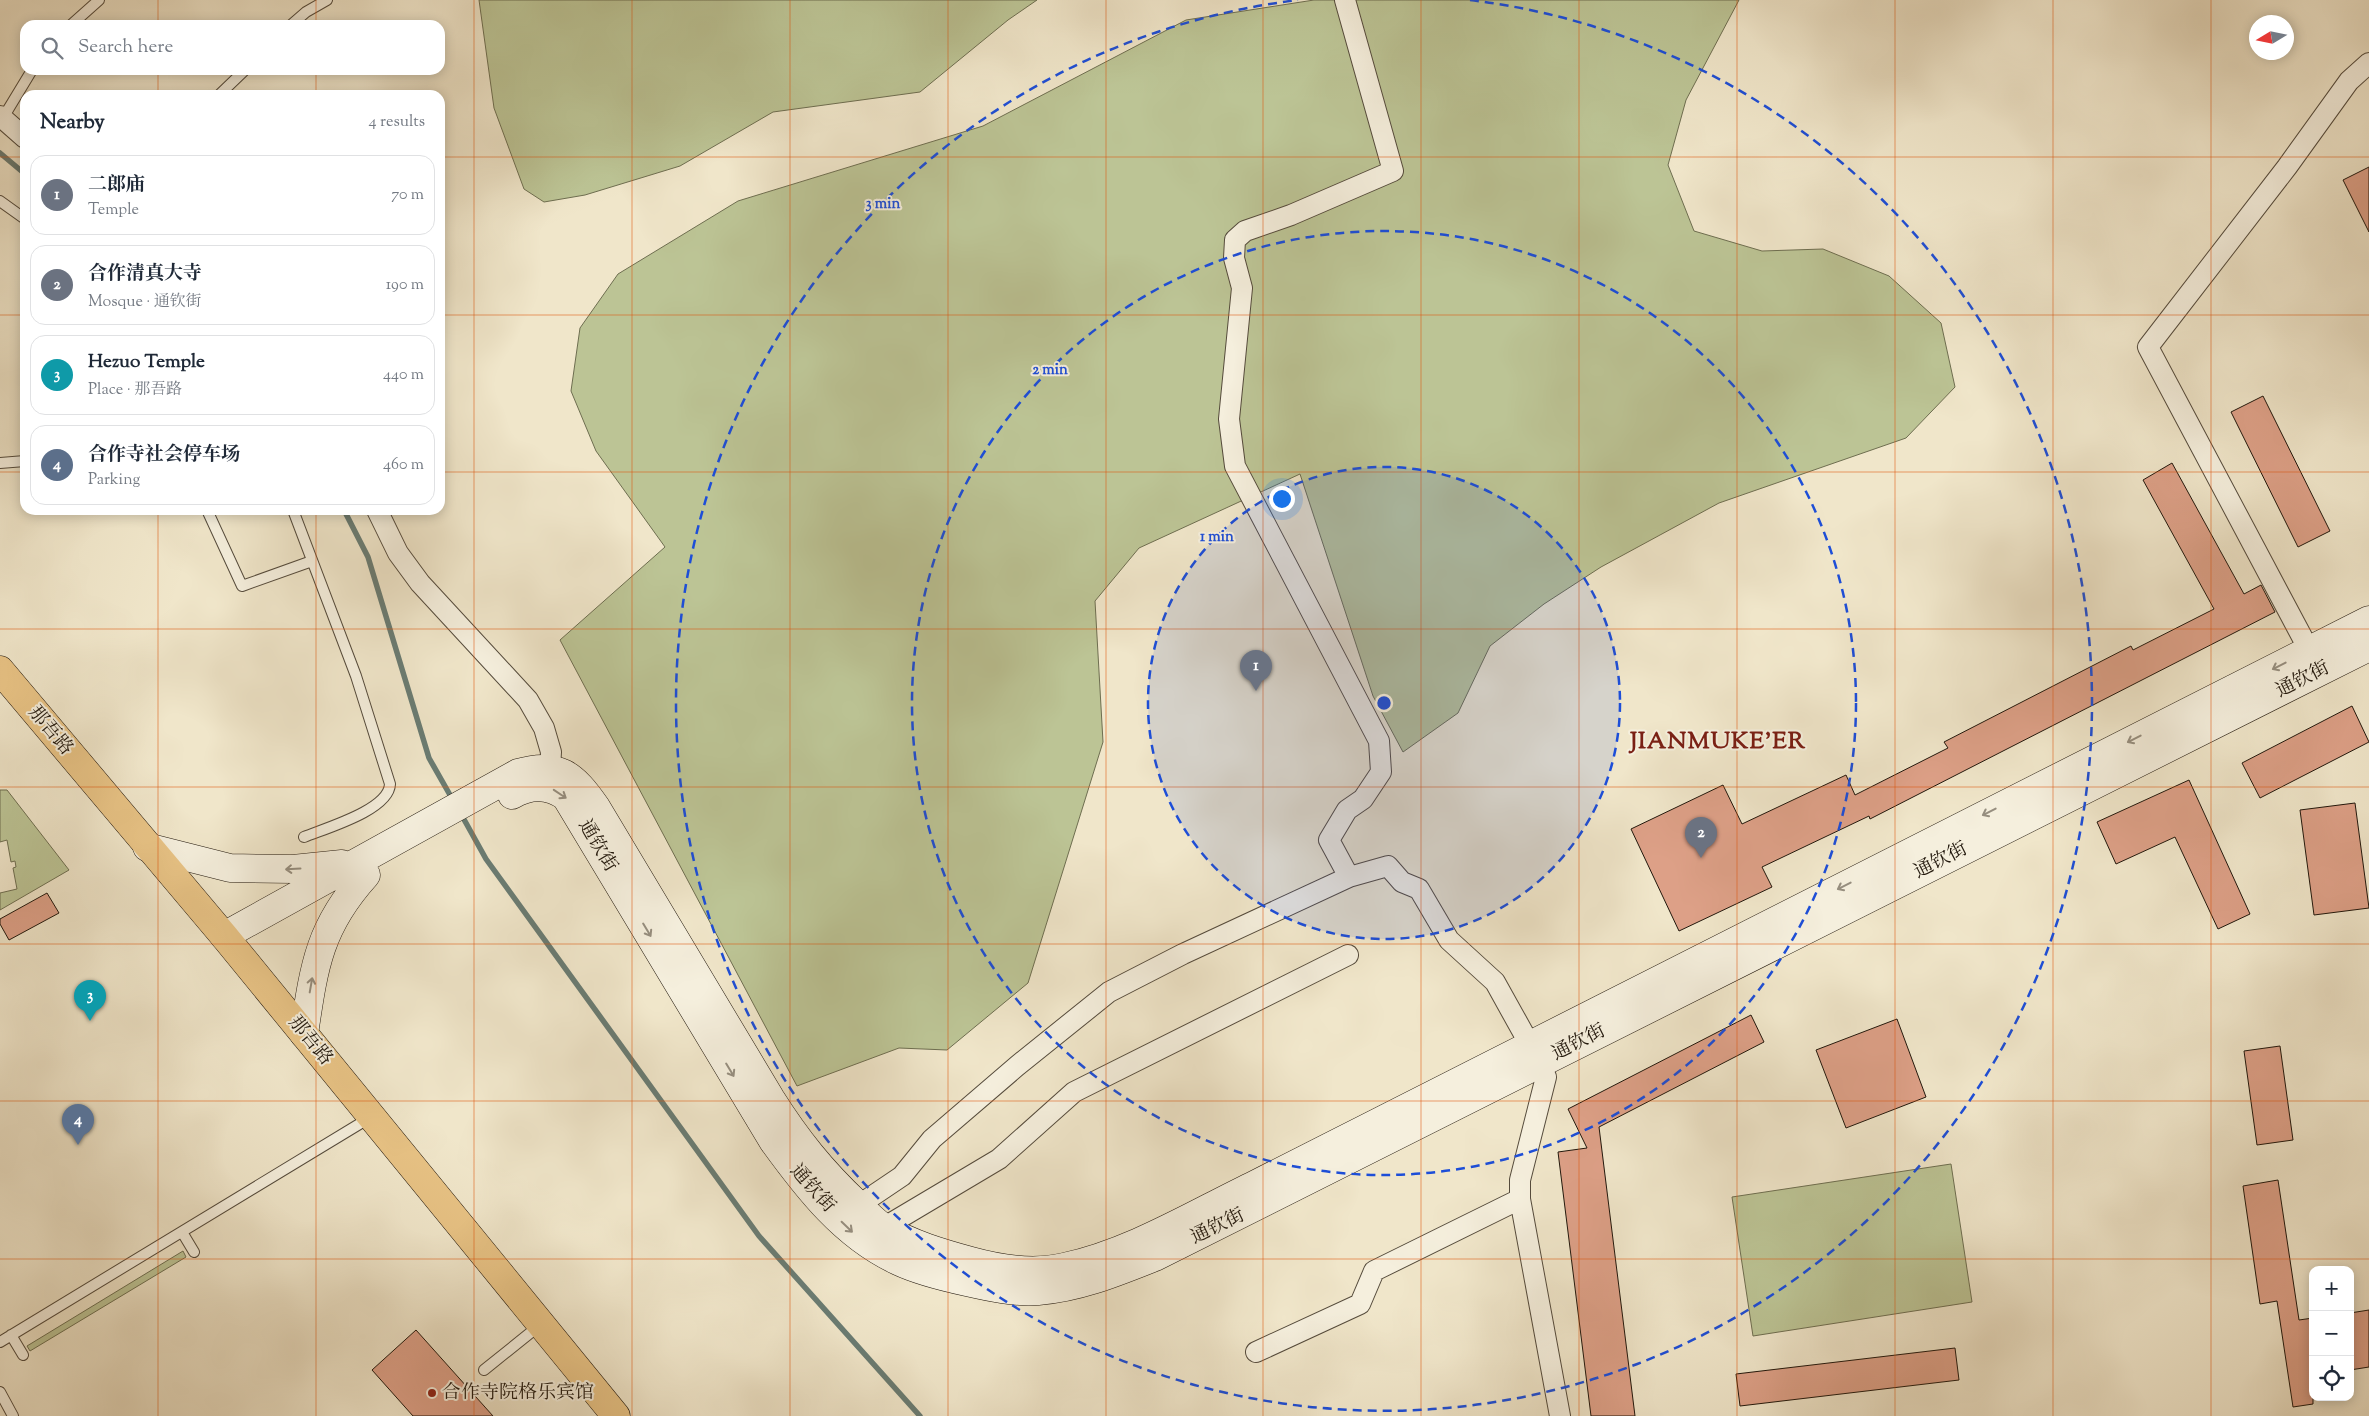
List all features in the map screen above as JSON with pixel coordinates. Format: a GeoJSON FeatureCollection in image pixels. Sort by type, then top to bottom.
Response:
{"type":"FeatureCollection","features":[{"type":"Feature","properties":{"kind":"highway","name":"那吾路"},"geometry":{"type":"LineString","coordinates":[[0,670],[230,943],[616,1416]]}},
{"type":"Feature","properties":{"kind":"main road"},"geometry":{"type":"LineString","coordinates":[[510,786],[532,768],[550,768],[566,772],[587,792],[797,1140],[827,1176],[883,1228],[923,1246],[983,1264],[1037,1270],[1064,1268],[1139,1241],[1534,1054],[2369,620]]}},
{"type":"Feature","properties":{"kind":"main road","name":"通钦街"},"geometry":{"type":"LineString","coordinates":[[230,943],[510,786],[556,790],[566,797],[575,809],[773,1141],[808,1190],[860,1239],[898,1261],[938,1276],[988,1286],[1037,1291],[1067,1287],[1097,1279],[1155,1258],[1257,1208],[1534,1054],[2369,647]]}},
{"type":"Feature","properties":{"kind":"main road"},"geometry":{"type":"LineString","coordinates":[[148,847],[230,868],[259,870],[324,867],[362,868],[321,944],[314,969],[304,1034]]}},
{"type":"Feature","properties":{"kind":"street"},"geometry":{"type":"LineString","coordinates":[[1345,0],[1393,171],[1291,216],[1245,231],[1235,240],[1234,258],[1242,288],[1229,419],[1235,466],[1379,741],[1381,772],[1363,799],[1347,810],[1329,840],[1348,877]]}},
{"type":"Feature","properties":{"kind":"street"},"geometry":{"type":"LineString","coordinates":[[2309,650],[2148,347],[2287,167],[2349,81],[2369,63]]}},
{"type":"Feature","properties":{"kind":"street"},"geometry":{"type":"LineString","coordinates":[[1,117],[20,134]]}},
{"type":"Feature","properties":{"kind":"street"},"geometry":{"type":"LineString","coordinates":[[379,515],[398,553],[420,583],[528,700],[544,728],[551,752],[550,768]]}},
{"type":"Feature","properties":{"kind":"street"},"geometry":{"type":"LineString","coordinates":[[859,1205],[902,1176],[932,1140],[1017,1066],[1109,992],[1183,954],[1348,877],[1388,866],[1402,882],[1419,889],[1449,940],[1495,982],[1546,1077],[1520,1180],[1520,1200],[1560,1416]]}},
{"type":"Feature","properties":{"kind":"street"},"geometry":{"type":"LineString","coordinates":[[883,1228],[1000,1159],[1074,1092],[1348,955]]}},
{"type":"Feature","properties":{"kind":"street"},"geometry":{"type":"LineString","coordinates":[[1256,1352],[1360,1304],[1374,1270],[1520,1200]]}},
{"type":"Feature","properties":{"kind":"lane"},"geometry":{"type":"LineString","coordinates":[[76,20],[99,0]]}},
{"type":"Feature","properties":{"kind":"lane"},"geometry":{"type":"LineString","coordinates":[[297,20],[306,12],[327,0]]}},
{"type":"Feature","properties":{"kind":"lane"},"geometry":{"type":"LineString","coordinates":[[1,117],[29,75]]}},
{"type":"Feature","properties":{"kind":"lane"},"geometry":{"type":"LineString","coordinates":[[224,90],[240,75]]}},
{"type":"Feature","properties":{"kind":"lane"},"geometry":{"type":"LineString","coordinates":[[0,200],[20,215]]}},
{"type":"Feature","properties":{"kind":"lane"},"geometry":{"type":"LineString","coordinates":[[0,463],[20,461]]}},
{"type":"Feature","properties":{"kind":"lane"},"geometry":{"type":"LineString","coordinates":[[209,515],[242,586],[312,561]]}},
{"type":"Feature","properties":{"kind":"lane"},"geometry":{"type":"LineString","coordinates":[[295,515],[356,676],[390,784],[388,794],[376,806],[304,837]]}},
{"type":"Feature","properties":{"kind":"lane"},"geometry":{"type":"LineString","coordinates":[[0,1342],[372,1116]]}},
{"type":"Feature","properties":{"kind":"lane"},"geometry":{"type":"LineString","coordinates":[[182,1232],[194,1252]]}},
{"type":"Feature","properties":{"kind":"lane"},"geometry":{"type":"LineString","coordinates":[[484,1370],[541,1325]]}},
{"type":"Feature","properties":{"kind":"lane"},"geometry":{"type":"LineString","coordinates":[[11,1335],[23,1355]]}},
{"type":"Feature","properties":{"kind":"lane"},"geometry":{"type":"LineString","coordinates":[[0,1392],[13,1416]]}},
{"type":"Feature","properties":{"kind":"green space"},"geometry":{"type":"Polygon","coordinates":[[[479,0],[1037,0],[1008,20],[920,92],[773,112],[680,166],[585,195],[544,202],[524,189],[494,108],[479,0]]]}},
{"type":"Feature","properties":{"kind":"green space"},"geometry":{"type":"Polygon","coordinates":[[[1314,0],[1739,0],[1686,100],[1668,165],[1694,231],[1762,251],[1823,249],[1889,276],[1941,323],[1955,387],[1906,438],[1719,503],[1601,567],[1544,604],[1490,646],[1458,713],[1403,752],[1373,696],[1300,474],[1139,548],[1095,601],[1103,742],[1028,983],[947,1050],[899,1048],[797,1086],[560,640],[665,547],[596,451],[571,391],[580,328],[618,274],[738,201],[983,126],[1186,20],[1314,0]]]}},
{"type":"Feature","properties":{"kind":"green space"},"geometry":{"type":"Polygon","coordinates":[[[0,790],[7,790],[69,870],[0,910],[0,893],[17,889],[13,868],[16,867],[15,861],[11,862],[7,840],[0,842],[0,790]]]}},
{"type":"Feature","properties":{"kind":"green space"},"geometry":{"type":"Polygon","coordinates":[[[1951,1164],[1972,1302],[1753,1336],[1732,1197],[1951,1164]]]}},
{"type":"Feature","properties":{"kind":"green space"},"geometry":{"type":"Polygon","coordinates":[[[183,1251],[186,1257],[30,1351],[27,1346],[183,1251]]]}},
{"type":"Feature","properties":{"kind":"building"},"geometry":{"type":"Polygon","coordinates":[[[2369,167],[2369,232],[2343,180],[2369,167]]]}},
{"type":"Feature","properties":{"kind":"building"},"geometry":{"type":"Polygon","coordinates":[[[2263,396],[2330,531],[2298,547],[2231,412],[2263,396]]]}},
{"type":"Feature","properties":{"kind":"building"},"geometry":{"type":"Polygon","coordinates":[[[2172,463],[2244,594],[2261,585],[2275,612],[1870,819],[1869,816],[1762,867],[1772,887],[1679,931],[1631,829],[1723,785],[1742,824],[1846,775],[1855,795],[1948,748],[1944,742],[2131,646],[2133,650],[2214,609],[2143,480],[2172,463]]]}},
{"type":"Feature","properties":{"kind":"building"},"geometry":{"type":"Polygon","coordinates":[[[2352,706],[2369,742],[2260,798],[2242,763],[2352,706]]]}},
{"type":"Feature","properties":{"kind":"building"},"geometry":{"type":"Polygon","coordinates":[[[2189,780],[2250,914],[2218,929],[2175,837],[2116,864],[2097,822],[2189,780]]]}},
{"type":"Feature","properties":{"kind":"building"},"geometry":{"type":"Polygon","coordinates":[[[2355,803],[2369,908],[2314,915],[2300,810],[2355,803]]]}},
{"type":"Feature","properties":{"kind":"building"},"geometry":{"type":"Polygon","coordinates":[[[47,893],[59,913],[9,940],[0,924],[0,919],[47,893]]]}},
{"type":"Feature","properties":{"kind":"building"},"geometry":{"type":"Polygon","coordinates":[[[1751,1015],[1764,1042],[1599,1127],[1635,1416],[1591,1416],[1558,1152],[1587,1148],[1568,1109],[1751,1015]]]}},
{"type":"Feature","properties":{"kind":"building"},"geometry":{"type":"Polygon","coordinates":[[[1897,1019],[1926,1097],[1846,1128],[1816,1050],[1897,1019]]]}},
{"type":"Feature","properties":{"kind":"building"},"geometry":{"type":"Polygon","coordinates":[[[2280,1046],[2293,1140],[2257,1145],[2244,1051],[2280,1046]]]}},
{"type":"Feature","properties":{"kind":"building"},"geometry":{"type":"Polygon","coordinates":[[[2278,1180],[2299,1320],[2309,1319],[2309,1401],[2313,1401],[2313,1404],[2293,1407],[2277,1301],[2260,1304],[2243,1186],[2278,1180]]]}},
{"type":"Feature","properties":{"kind":"building"},"geometry":{"type":"Polygon","coordinates":[[[2369,1310],[2369,1367],[2354,1369],[2354,1356],[2354,1312],[2369,1310]]]}},
{"type":"Feature","properties":{"kind":"building","name":"合作寺院格乐宾馆"},"geometry":{"type":"Polygon","coordinates":[[[416,1330],[493,1416],[413,1416],[372,1370],[416,1330]]]}},
{"type":"Feature","properties":{"kind":"building"},"geometry":{"type":"Polygon","coordinates":[[[1955,1348],[1959,1380],[1740,1406],[1736,1374],[1955,1348]]]}},
{"type":"Feature","properties":{"kind":"waterway"},"geometry":{"type":"LineString","coordinates":[[0,153],[20,170]]}},
{"type":"Feature","properties":{"kind":"waterway"},"geometry":{"type":"LineString","coordinates":[[347,515],[368,557],[429,758],[454,802]]}},
{"type":"Feature","properties":{"kind":"waterway"},"geometry":{"type":"LineString","coordinates":[[461,814],[486,859],[759,1236],[920,1416]]}},
{"type":"Feature","properties":{"kind":"place","name":"二郎庙"},"geometry":{"type":"Point","coordinates":[1256,691]}},
{"type":"Feature","properties":{"kind":"place","name":"合作清真大寺"},"geometry":{"type":"Point","coordinates":[1701,858]}},
{"type":"Feature","properties":{"kind":"place","name":"Hezuo Temple"},"geometry":{"type":"Point","coordinates":[90,1021]}},
{"type":"Feature","properties":{"kind":"place","name":"合作寺社会停车场"},"geometry":{"type":"Point","coordinates":[78,1145]}},
{"type":"Feature","properties":{"kind":"place","name":"合作寺院格乐宾馆"},"geometry":{"type":"Point","coordinates":[432,1393]}},
{"type":"Feature","properties":{"kind":"district","name":"JIANMUKE'ER"},"geometry":{"type":"Point","coordinates":[1718,742]}}]}
